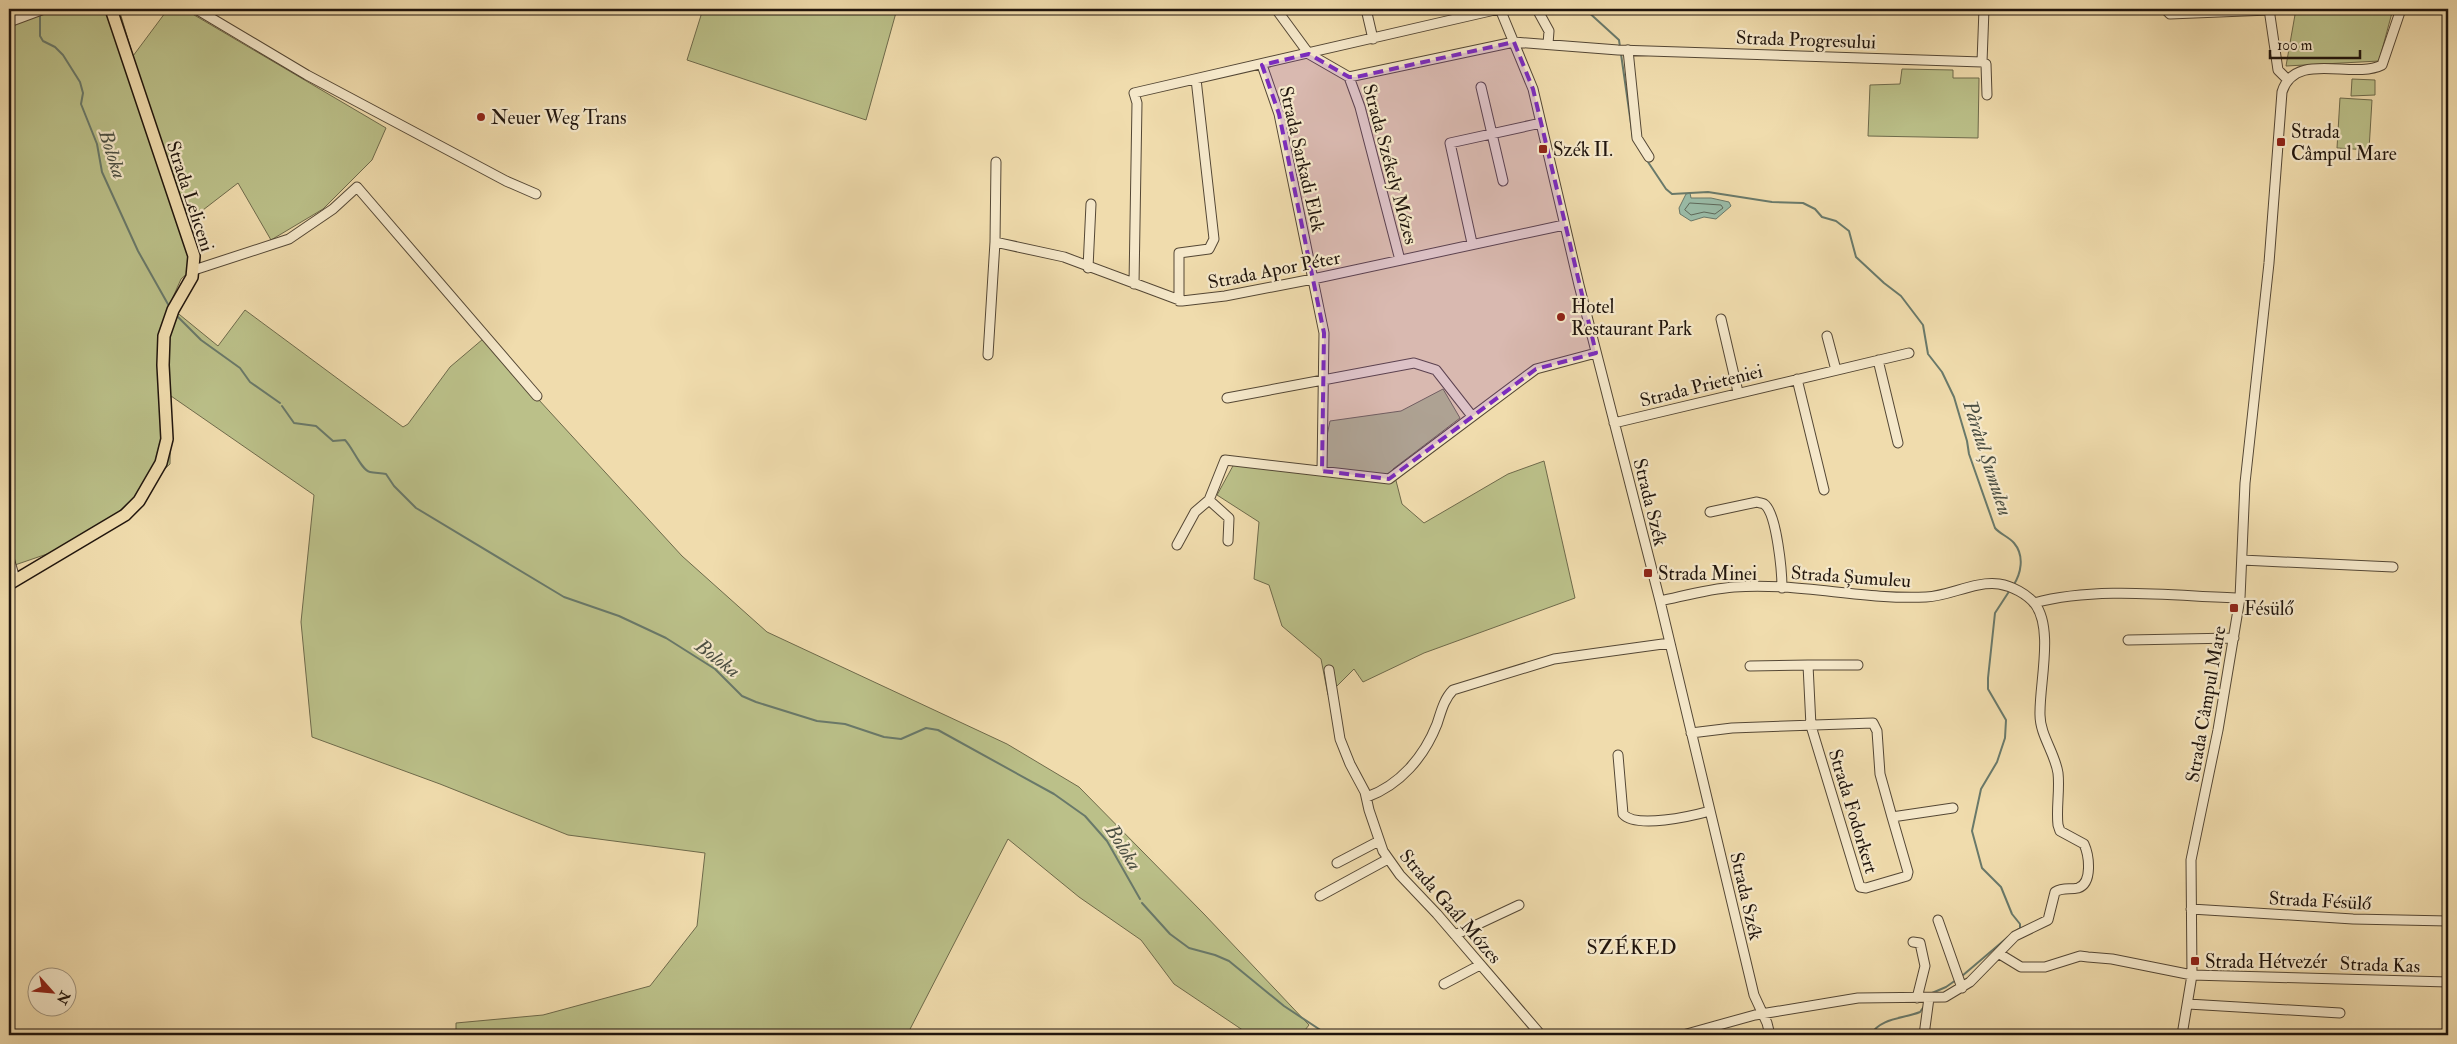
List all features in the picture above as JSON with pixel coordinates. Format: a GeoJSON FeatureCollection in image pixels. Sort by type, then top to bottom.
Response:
{"type":"FeatureCollection","features":[{"type":"Feature","properties":{"kind":"main road","name":"Strada Leliceni"},"geometry":{"type":"LineString","coordinates":[[12,581],[125,515],[139,501],[149,485],[161,463],[167,444],[164,336],[172,310],[194,270],[191,244],[111,9]]}},
{"type":"Feature","properties":{"kind":"street"},"geometry":{"type":"LineString","coordinates":[[9,22],[44,9]]}},
{"type":"Feature","properties":{"kind":"street"},"geometry":{"type":"LineString","coordinates":[[196,9],[307,75],[506,181],[536,194]]}},
{"type":"Feature","properties":{"kind":"street"},"geometry":{"type":"LineString","coordinates":[[1276,9],[1309,54],[1349,77]]}},
{"type":"Feature","properties":{"kind":"street"},"geometry":{"type":"LineString","coordinates":[[1366,9],[1374,39]]}},
{"type":"Feature","properties":{"kind":"street"},"geometry":{"type":"LineString","coordinates":[[1134,284],[1137,103],[1134,93],[1499,9]]}},
{"type":"Feature","properties":{"kind":"street","name":"Strada Szék"},"geometry":{"type":"LineString","coordinates":[[1499,9],[1532,84],[1564,224],[1660,601],[1754,995],[1761,1014],[1767,1022],[1770,1035]]}},
{"type":"Feature","properties":{"kind":"street"},"geometry":{"type":"LineString","coordinates":[[1984,9],[1982,62],[1986,64],[1987,95]]}},
{"type":"Feature","properties":{"kind":"street"},"geometry":{"type":"LineString","coordinates":[[2165,9],[2170,14],[2269,9],[2278,70],[2287,79],[2306,69],[2363,71],[2382,65],[2401,9]]}},
{"type":"Feature","properties":{"kind":"street"},"geometry":{"type":"LineString","coordinates":[[1538,11],[1549,31],[1548,44]]}},
{"type":"Feature","properties":{"kind":"street","name":"Strada Progresului"},"geometry":{"type":"LineString","coordinates":[[1349,77],[1514,42],[1623,50],[1982,62]]}},
{"type":"Feature","properties":{"kind":"street"},"geometry":{"type":"LineString","coordinates":[[1623,50],[1637,138],[1649,156]]}},
{"type":"Feature","properties":{"kind":"street","name":"Strada Sarkadi Elek"},"geometry":{"type":"LineString","coordinates":[[1262,65],[1279,114],[1324,333],[1322,471]]}},
{"type":"Feature","properties":{"kind":"street","name":"Strada Székely Mózes"},"geometry":{"type":"LineString","coordinates":[[1349,77],[1360,106],[1400,260]]}},
{"type":"Feature","properties":{"kind":"street"},"geometry":{"type":"LineString","coordinates":[[1179,301],[1179,253],[1209,249],[1214,239],[1196,79]]}},
{"type":"Feature","properties":{"kind":"street","name":"Strada Câmpul Mare"},"geometry":{"type":"LineString","coordinates":[[2182,1035],[2192,975],[2191,860],[2212,760],[2240,598],[2245,483],[2269,263],[2281,99],[2287,79]]}},
{"type":"Feature","properties":{"kind":"street"},"geometry":{"type":"LineString","coordinates":[[1481,87],[1503,181]]}},
{"type":"Feature","properties":{"kind":"street"},"geometry":{"type":"LineString","coordinates":[[1472,243],[1450,143],[1541,123]]}},
{"type":"Feature","properties":{"kind":"street"},"geometry":{"type":"LineString","coordinates":[[988,355],[995,242],[996,162]]}},
{"type":"Feature","properties":{"kind":"street"},"geometry":{"type":"LineString","coordinates":[[194,270],[289,239],[333,209],[357,186],[536,396]]}},
{"type":"Feature","properties":{"kind":"street"},"geometry":{"type":"LineString","coordinates":[[1088,268],[1091,204]]}},
{"type":"Feature","properties":{"kind":"street","name":"Strada Apor Péter"},"geometry":{"type":"LineString","coordinates":[[995,242],[1064,257],[1088,268],[1179,301],[1225,296],[1313,279],[1564,224]]}},
{"type":"Feature","properties":{"kind":"street"},"geometry":{"type":"LineString","coordinates":[[1721,319],[1738,392]]}},
{"type":"Feature","properties":{"kind":"street"},"geometry":{"type":"LineString","coordinates":[[1827,336],[1836,370]]}},
{"type":"Feature","properties":{"kind":"street","name":"Strada Prieteniei"},"geometry":{"type":"LineString","coordinates":[[1614,423],[1738,392],[1909,353]]}},
{"type":"Feature","properties":{"kind":"street"},"geometry":{"type":"LineString","coordinates":[[1228,540],[1229,518],[1209,500],[1209,494],[1225,460],[1389,478],[1536,369],[1596,354]]}},
{"type":"Feature","properties":{"kind":"street"},"geometry":{"type":"LineString","coordinates":[[1878,360],[1898,443]]}},
{"type":"Feature","properties":{"kind":"street"},"geometry":{"type":"LineString","coordinates":[[1227,398],[1403,363],[1425,364],[1436,370],[1472,416]]}},
{"type":"Feature","properties":{"kind":"street"},"geometry":{"type":"LineString","coordinates":[[1797,379],[1824,490]]}},
{"type":"Feature","properties":{"kind":"street"},"geometry":{"type":"LineString","coordinates":[[1177,545],[1194,512],[1209,500]]}},
{"type":"Feature","properties":{"kind":"street"},"geometry":{"type":"LineString","coordinates":[[1710,512],[1757,502],[1764,504],[1774,528],[1782,588]]}},
{"type":"Feature","properties":{"kind":"street"},"geometry":{"type":"LineString","coordinates":[[9,558],[12,581]]}},
{"type":"Feature","properties":{"kind":"street"},"geometry":{"type":"LineString","coordinates":[[2242,560],[2392,567]]}},
{"type":"Feature","properties":{"kind":"street","name":"Strada Șumuleu"},"geometry":{"type":"LineString","coordinates":[[1660,601],[1734,587],[1928,597],[1975,585],[2012,587],[2034,603]]}},
{"type":"Feature","properties":{"kind":"street"},"geometry":{"type":"LineString","coordinates":[[1683,1035],[1761,1014],[1858,998],[1945,997],[1960,981],[1998,953],[2020,933],[2048,920],[2055,892],[2062,888],[2080,887],[2087,878],[2088,860],[2084,844],[2060,831],[2058,826],[2058,774],[2040,716],[2044,645],[2042,620],[2034,603],[2061,597],[2111,594],[2240,598]]}},
{"type":"Feature","properties":{"kind":"street"},"geometry":{"type":"LineString","coordinates":[[2128,640],[2234,638]]}},
{"type":"Feature","properties":{"kind":"street"},"geometry":{"type":"LineString","coordinates":[[1367,797],[1393,785],[1408,770],[1430,739],[1445,701],[1454,690],[1554,659],[1670,642]]}},
{"type":"Feature","properties":{"kind":"street","name":"Strada Fodorkert"},"geometry":{"type":"LineString","coordinates":[[1691,733],[1732,728],[1811,726],[1867,722],[1876,725],[1880,774],[1907,876],[1866,888],[1860,887],[1811,726],[1808,665]]}},
{"type":"Feature","properties":{"kind":"street"},"geometry":{"type":"LineString","coordinates":[[1750,666],[1858,665]]}},
{"type":"Feature","properties":{"kind":"street","name":"Strada Gaál Mózes"},"geometry":{"type":"LineString","coordinates":[[1329,670],[1340,739],[1367,797],[1379,841],[1388,859],[1541,1035]]}},
{"type":"Feature","properties":{"kind":"street"},"geometry":{"type":"LineString","coordinates":[[1618,755],[1622,814],[1626,818],[1638,820],[1684,818],[1710,811]]}},
{"type":"Feature","properties":{"kind":"street","name":"Strada Fodorkert"},"geometry":{"type":"LineString","coordinates":[[1892,816],[1953,808]]}},
{"type":"Feature","properties":{"kind":"street"},"geometry":{"type":"LineString","coordinates":[[1337,863],[1379,841]]}},
{"type":"Feature","properties":{"kind":"street"},"geometry":{"type":"LineString","coordinates":[[1320,896],[1388,859]]}},
{"type":"Feature","properties":{"kind":"street"},"geometry":{"type":"LineString","coordinates":[[1456,935],[1519,905]]}},
{"type":"Feature","properties":{"kind":"street","name":"Strada Fésülő"},"geometry":{"type":"LineString","coordinates":[[2191,909],[2353,919],[2448,921]]}},
{"type":"Feature","properties":{"kind":"street"},"geometry":{"type":"LineString","coordinates":[[1938,920],[1960,981]]}},
{"type":"Feature","properties":{"kind":"street"},"geometry":{"type":"LineString","coordinates":[[1913,942],[1920,943],[1925,961],[1917,998]]}},
{"type":"Feature","properties":{"kind":"street"},"geometry":{"type":"LineString","coordinates":[[1998,953],[2022,967],[2057,965],[2080,956],[2100,957],[2192,975]]}},
{"type":"Feature","properties":{"kind":"street"},"geometry":{"type":"LineString","coordinates":[[1444,984],[1480,965]]}},
{"type":"Feature","properties":{"kind":"street","name":"Strada Kas"},"geometry":{"type":"LineString","coordinates":[[2192,975],[2448,982]]}},
{"type":"Feature","properties":{"kind":"street"},"geometry":{"type":"LineString","coordinates":[[1924,1035],[1930,998]]}},
{"type":"Feature","properties":{"kind":"street"},"geometry":{"type":"LineString","coordinates":[[2188,1004],[2340,1013]]}},
{"type":"Feature","properties":{"kind":"highlighted area"},"geometry":{"type":"Polygon","coordinates":[[[1514,42],[1533,89],[1596,353],[1536,369],[1389,479],[1322,471],[1324,333],[1279,114],[1262,65],[1309,54],[1349,77],[1356,77],[1514,42]]]}},
{"type":"Feature","properties":{"kind":"green space"},"geometry":{"type":"Polygon","coordinates":[[[9,9],[119,9],[133,56],[168,9],[184,9],[386,128],[372,160],[323,209],[271,240],[238,183],[190,220],[199,263],[181,279],[169,306],[218,346],[245,310],[403,427],[408,424],[450,367],[483,339],[682,556],[767,632],[1007,744],[1079,787],[1204,914],[1309,1025],[1301,1035],[1250,1035],[1174,984],[1141,940],[1079,897],[1008,839],[907,1035],[456,1035],[456,1023],[543,1015],[650,986],[697,926],[705,853],[568,835],[440,784],[312,737],[301,622],[314,495],[171,396],[170,464],[88,540],[9,567],[9,9]]]}},
{"type":"Feature","properties":{"kind":"green space"},"geometry":{"type":"Polygon","coordinates":[[[703,9],[897,9],[866,120],[687,60],[703,9]]]}},
{"type":"Feature","properties":{"kind":"green space"},"geometry":{"type":"Polygon","coordinates":[[[2296,9],[2393,9],[2379,61],[2286,66],[2296,9]]]}},
{"type":"Feature","properties":{"kind":"green space"},"geometry":{"type":"Polygon","coordinates":[[[1902,69],[1953,70],[1953,78],[1979,78],[1978,138],[1868,136],[1870,85],[1900,84],[1902,69]]]}},
{"type":"Feature","properties":{"kind":"green space"},"geometry":{"type":"Polygon","coordinates":[[[2352,79],[2375,80],[2375,95],[2351,96],[2352,79]]]}},
{"type":"Feature","properties":{"kind":"green space"},"geometry":{"type":"Polygon","coordinates":[[[2340,98],[2372,100],[2369,150],[2337,148],[2340,98]]]}},
{"type":"Feature","properties":{"kind":"green space"},"geometry":{"type":"Polygon","coordinates":[[[1443,389],[1460,418],[1393,469],[1402,504],[1424,523],[1508,474],[1544,461],[1575,598],[1424,653],[1363,682],[1354,669],[1328,695],[1321,659],[1282,626],[1269,585],[1254,579],[1259,522],[1217,495],[1234,464],[1319,474],[1330,421],[1401,411],[1443,389]]]}},
{"type":"Feature","properties":{"kind":"water"},"geometry":{"type":"Polygon","coordinates":[[[1690,193],[1691,198],[1711,198],[1729,202],[1731,206],[1716,219],[1704,217],[1691,221],[1680,214],[1679,208],[1686,194],[1690,193]]]}},
{"type":"Feature","properties":{"kind":"waterway","name":"Pârâul Șumuleu"},"geometry":{"type":"LineString","coordinates":[[1585,9],[1619,40],[1620,47]]}},
{"type":"Feature","properties":{"kind":"waterway","name":"Boloka"},"geometry":{"type":"LineString","coordinates":[[40,15],[40,36],[43,41],[55,47],[63,55],[80,82],[83,93],[81,104],[97,144],[102,172],[138,251],[169,306]]}},
{"type":"Feature","properties":{"kind":"waterway","name":"Pârâul Șumuleu"},"geometry":{"type":"LineString","coordinates":[[1621,54],[1633,138]]}},
{"type":"Feature","properties":{"kind":"waterway","name":"Pârâul Șumuleu"},"geometry":{"type":"LineString","coordinates":[[1646,159],[1666,189],[1672,194],[1708,192],[1772,202],[1803,203],[1815,209],[1822,217],[1836,221],[1849,231],[1856,257],[1901,296],[1923,325],[1928,354],[1942,372],[1954,397],[1969,454],[1995,528],[2014,543],[2020,554],[2020,571],[2013,586]]}},
{"type":"Feature","properties":{"kind":"waterway","name":"Boloka"},"geometry":{"type":"LineString","coordinates":[[176,315],[201,340],[240,368],[250,382],[280,403]]}},
{"type":"Feature","properties":{"kind":"waterway","name":"Boloka"},"geometry":{"type":"LineString","coordinates":[[282,406],[294,423],[316,426],[333,441],[345,440],[363,467],[370,472],[386,474],[394,486],[416,508],[564,597],[619,616],[666,638],[715,669],[742,696],[817,721],[845,724],[884,737],[901,739],[926,728],[938,730],[1054,794],[1085,816],[1107,841],[1140,899]]}},
{"type":"Feature","properties":{"kind":"waterway","name":"Pârâul Șumuleu"},"geometry":{"type":"LineString","coordinates":[[2010,590],[1995,613],[1988,678],[1988,689],[2006,720],[2005,738],[1997,762],[1981,789],[1972,831],[1982,868],[2001,887],[2012,914],[2020,924],[2020,928],[2016,931]]}},
{"type":"Feature","properties":{"kind":"waterway","name":"Boloka"},"geometry":{"type":"LineString","coordinates":[[1142,903],[1170,934],[1189,948],[1229,961],[1284,1006],[1328,1035]]}},
{"type":"Feature","properties":{"kind":"waterway","name":"Pârâul Șumuleu"},"geometry":{"type":"LineString","coordinates":[[1962,976],[2008,937]]}},
{"type":"Feature","properties":{"kind":"waterway","name":"Pârâul Șumuleu"},"geometry":{"type":"LineString","coordinates":[[1932,993],[1956,980]]}},
{"type":"Feature","properties":{"kind":"waterway","name":"Pârâul Șumuleu"},"geometry":{"type":"LineString","coordinates":[[1870,1035],[1880,1025],[1893,1019],[1920,1012],[1925,1005]]}},
{"type":"Feature","properties":{"kind":"place","name":"Neuer Weg Trans"},"geometry":{"type":"Point","coordinates":[481,117]}},
{"type":"Feature","properties":{"kind":"place","name":"Strada Câmpul Mare"},"geometry":{"type":"Point","coordinates":[2281,142]}},
{"type":"Feature","properties":{"kind":"place","name":"Szék II."},"geometry":{"type":"Point","coordinates":[1543,149]}},
{"type":"Feature","properties":{"kind":"place","name":"Hotel Restaurant Park"},"geometry":{"type":"Point","coordinates":[1561,317]}},
{"type":"Feature","properties":{"kind":"place","name":"Strada Minei"},"geometry":{"type":"Point","coordinates":[1648,573]}},
{"type":"Feature","properties":{"kind":"place","name":"Fésülő"},"geometry":{"type":"Point","coordinates":[2234,608]}},
{"type":"Feature","properties":{"kind":"place","name":"Strada Hétvezér"},"geometry":{"type":"Point","coordinates":[2195,961]}},
{"type":"Feature","properties":{"kind":"district","name":"SZÉKED"},"geometry":{"type":"Point","coordinates":[1632,947]}}]}
